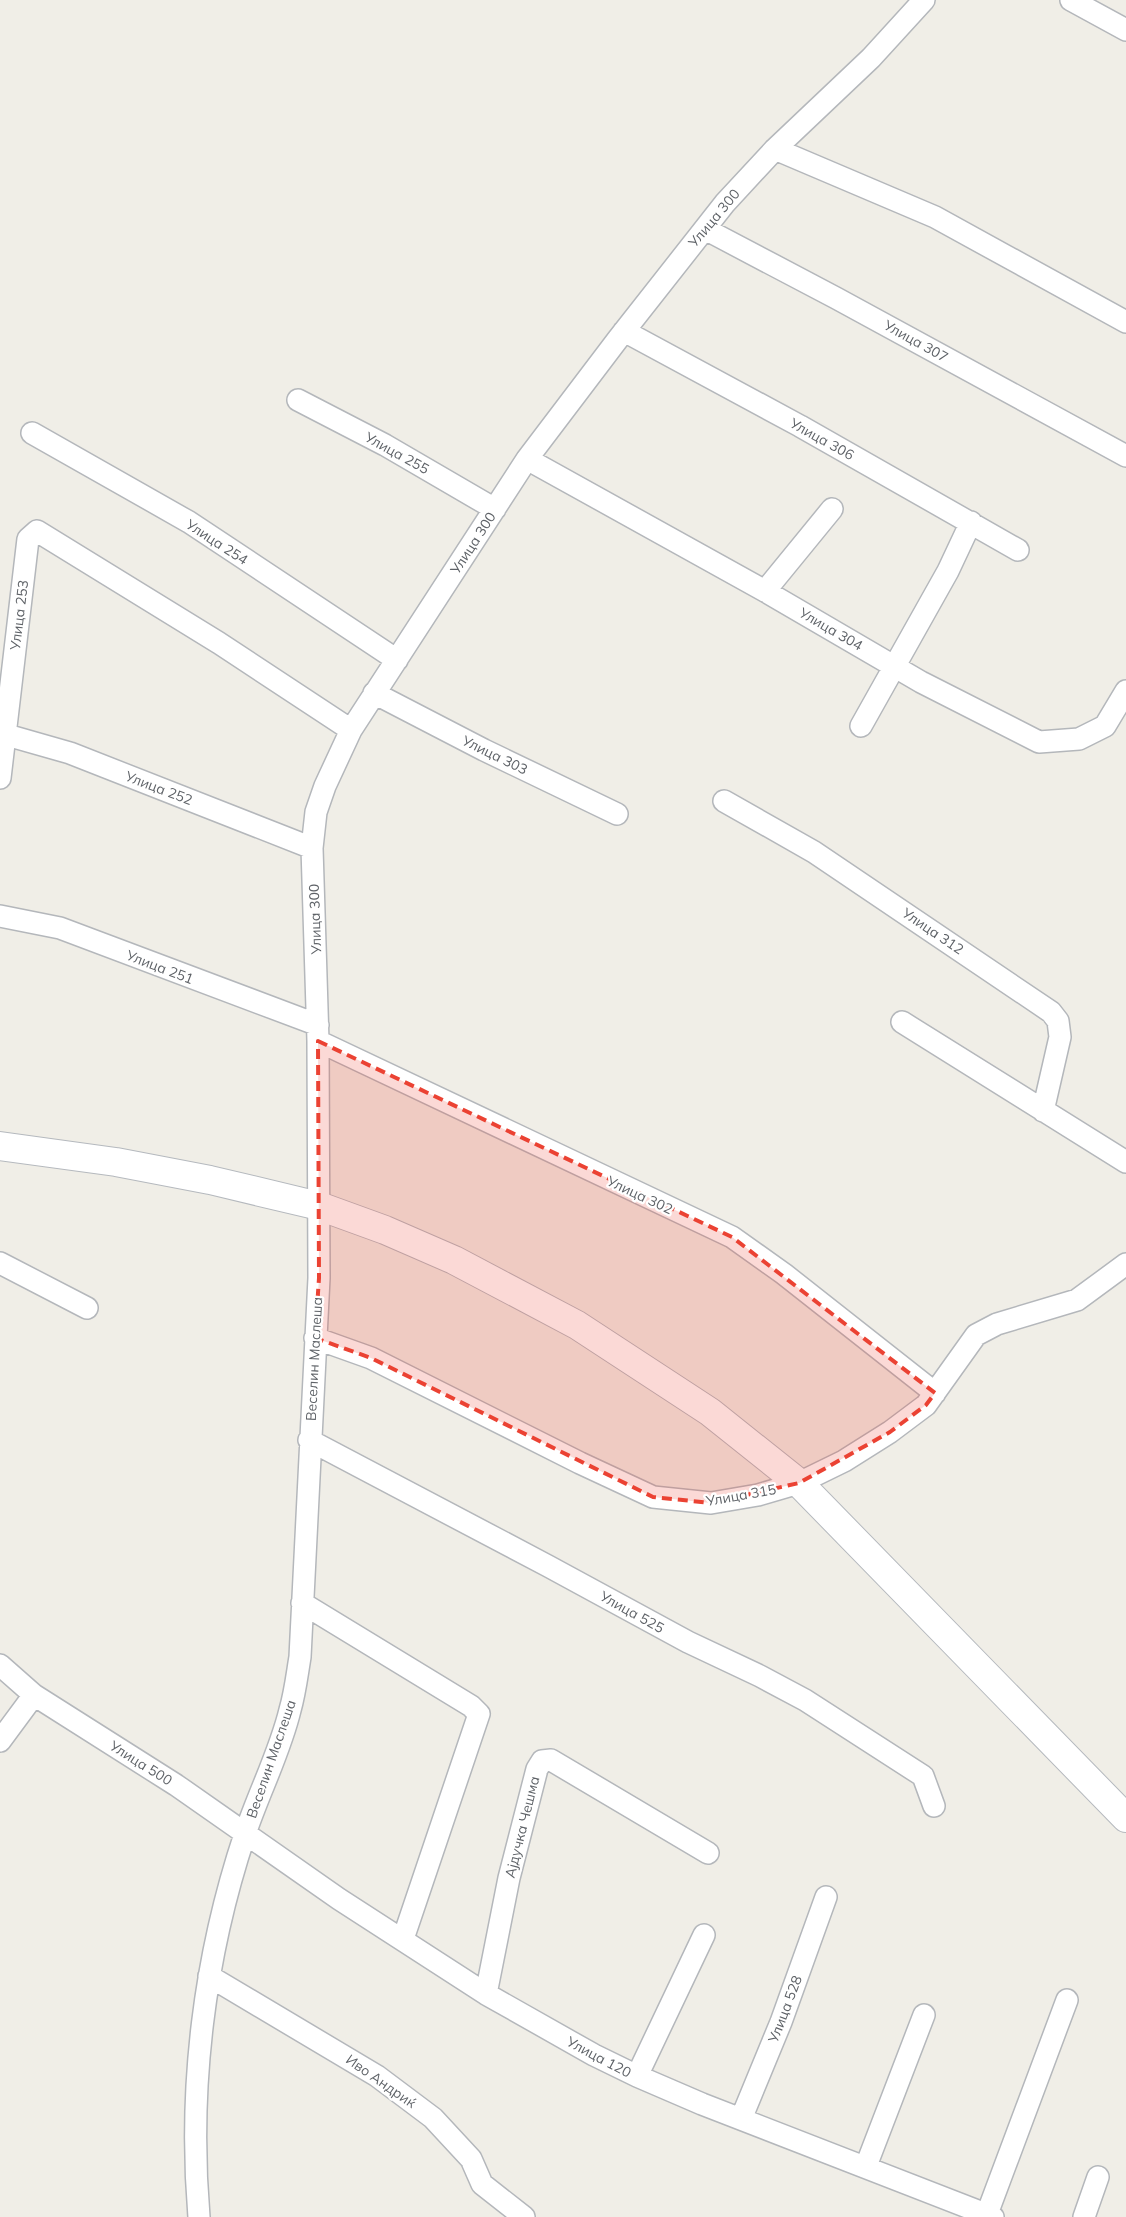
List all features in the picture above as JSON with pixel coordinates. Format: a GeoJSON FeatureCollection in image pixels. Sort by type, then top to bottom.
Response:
{"type":"FeatureCollection","features":[{"type":"Feature","properties":{"kind":"main road"},"geometry":{"type":"LineString","coordinates":[[0,1146],[116,1162],[210,1180],[319,1206],[385,1230],[454,1260],[577,1325],[710,1412],[799,1483],[1126,1818]]}},
{"type":"Feature","properties":{"kind":"street","name":"Улица 300"},"geometry":{"type":"LineString","coordinates":[[319,1206],[318,1033],[312,848],[316,812],[351,730],[527,459],[624,331],[725,203],[775,149],[871,58],[924,0]]}},
{"type":"Feature","properties":{"kind":"street"},"geometry":{"type":"LineString","coordinates":[[1071,0],[1126,30]]}},
{"type":"Feature","properties":{"kind":"street"},"geometry":{"type":"LineString","coordinates":[[775,149],[934,217],[1126,322]]}},
{"type":"Feature","properties":{"kind":"street","name":"Улица 307"},"geometry":{"type":"LineString","coordinates":[[705,229],[845,302],[1126,456]]}},
{"type":"Feature","properties":{"kind":"street","name":"Улица 306"},"geometry":{"type":"LineString","coordinates":[[624,331],[971,522],[1018,550]]}},
{"type":"Feature","properties":{"kind":"street","name":"Улица 255"},"geometry":{"type":"LineString","coordinates":[[298,400],[385,445],[495,509]]}},
{"type":"Feature","properties":{"kind":"street","name":"Улица 254"},"geometry":{"type":"LineString","coordinates":[[32,433],[189,522],[397,660]]}},
{"type":"Feature","properties":{"kind":"street","name":"Улица 304"},"geometry":{"type":"LineString","coordinates":[[527,459],[765,591],[921,682],[1039,742],[1079,739],[1105,726],[1126,690]]}},
{"type":"Feature","properties":{"kind":"street"},"geometry":{"type":"LineString","coordinates":[[765,591],[832,509]]}},
{"type":"Feature","properties":{"kind":"street"},"geometry":{"type":"LineString","coordinates":[[861,726],[948,571],[971,522]]}},
{"type":"Feature","properties":{"kind":"street","name":"Улица 253"},"geometry":{"type":"LineString","coordinates":[[2,733],[28,539],[37,531],[219,643],[351,730]]}},
{"type":"Feature","properties":{"kind":"street","name":"Улица 303"},"geometry":{"type":"LineString","coordinates":[[374,693],[484,750],[617,814]]}},
{"type":"Feature","properties":{"kind":"street"},"geometry":{"type":"LineString","coordinates":[[0,778],[2,733]]}},
{"type":"Feature","properties":{"kind":"street","name":"Улица 252"},"geometry":{"type":"LineString","coordinates":[[2,733],[70,753],[312,848]]}},
{"type":"Feature","properties":{"kind":"street","name":"Улица 312"},"geometry":{"type":"LineString","coordinates":[[724,801],[814,852],[1051,1012],[1058,1021],[1060,1037],[1042,1111]]}},
{"type":"Feature","properties":{"kind":"street","name":"Улица 251"},"geometry":{"type":"LineString","coordinates":[[0,916],[60,928],[318,1033]]}},
{"type":"Feature","properties":{"kind":"street"},"geometry":{"type":"LineString","coordinates":[[902,1022],[1126,1162]]}},
{"type":"Feature","properties":{"kind":"street","name":"Улица 302"},"geometry":{"type":"LineString","coordinates":[[318,1033],[732,1237],[784,1274],[935,1393]]}},
{"type":"Feature","properties":{"kind":"street","name":"Веселин Маслеша"},"geometry":{"type":"LineString","coordinates":[[199,2217],[194,2113],[197,2064],[209,1976],[225,1903],[245,1834],[290,1710],[300,1658],[310,1489],[309,1440],[319,1278],[319,1206]]}},
{"type":"Feature","properties":{"kind":"street"},"geometry":{"type":"LineString","coordinates":[[0,1264],[87,1308]]}},
{"type":"Feature","properties":{"kind":"street","name":"Улица 315"},"geometry":{"type":"LineString","coordinates":[[315,1338],[371,1358],[580,1463],[653,1497],[710,1503],[758,1495],[799,1483],[844,1460],[890,1432],[926,1405],[976,1335],[997,1324],[1077,1300],[1126,1264]]}},
{"type":"Feature","properties":{"kind":"street","name":"Улица 525"},"geometry":{"type":"LineString","coordinates":[[309,1440],[688,1642],[760,1676],[804,1700],[922,1776],[934,1806]]}},
{"type":"Feature","properties":{"kind":"street"},"geometry":{"type":"LineString","coordinates":[[302,1603],[471,1706],[479,1714],[403,1939]]}},
{"type":"Feature","properties":{"kind":"street"},"geometry":{"type":"LineString","coordinates":[[0,1665],[34,1696],[0,1741]]}},
{"type":"Feature","properties":{"kind":"street","name":"Улица 500"},"geometry":{"type":"LineString","coordinates":[[34,1696],[176,1785],[245,1834]]}},
{"type":"Feature","properties":{"kind":"street","name":"Ајдучка Чешма"},"geometry":{"type":"LineString","coordinates":[[486,1994],[509,1878],[536,1769],[542,1762],[551,1760],[708,1853]]}},
{"type":"Feature","properties":{"kind":"street","name":"Улица 120"},"geometry":{"type":"LineString","coordinates":[[245,1834],[338,1899],[486,1994],[594,2055],[637,2076],[742,2119],[990,2216]]}},
{"type":"Feature","properties":{"kind":"street","name":"Улица 528"},"geometry":{"type":"LineString","coordinates":[[742,2119],[781,2022],[826,1897]]}},
{"type":"Feature","properties":{"kind":"street"},"geometry":{"type":"LineString","coordinates":[[637,2076],[704,1934]]}},
{"type":"Feature","properties":{"kind":"street","name":"Иво Андриќ"},"geometry":{"type":"LineString","coordinates":[[209,1976],[363,2067],[433,2118],[471,2159],[482,2184],[524,2217]]}},
{"type":"Feature","properties":{"kind":"street"},"geometry":{"type":"LineString","coordinates":[[990,2216],[1067,2000]]}},
{"type":"Feature","properties":{"kind":"street"},"geometry":{"type":"LineString","coordinates":[[866,2166],[924,2015]]}},
{"type":"Feature","properties":{"kind":"street"},"geometry":{"type":"LineString","coordinates":[[1084,2217],[1098,2177]]}},
{"type":"Feature","properties":{"kind":"highlighted area"},"geometry":{"type":"Polygon","coordinates":[[[318,1041],[732,1237],[935,1393],[926,1405],[890,1432],[799,1483],[711,1503],[653,1497],[371,1358],[315,1338],[319,1278],[318,1041]]]}}]}
